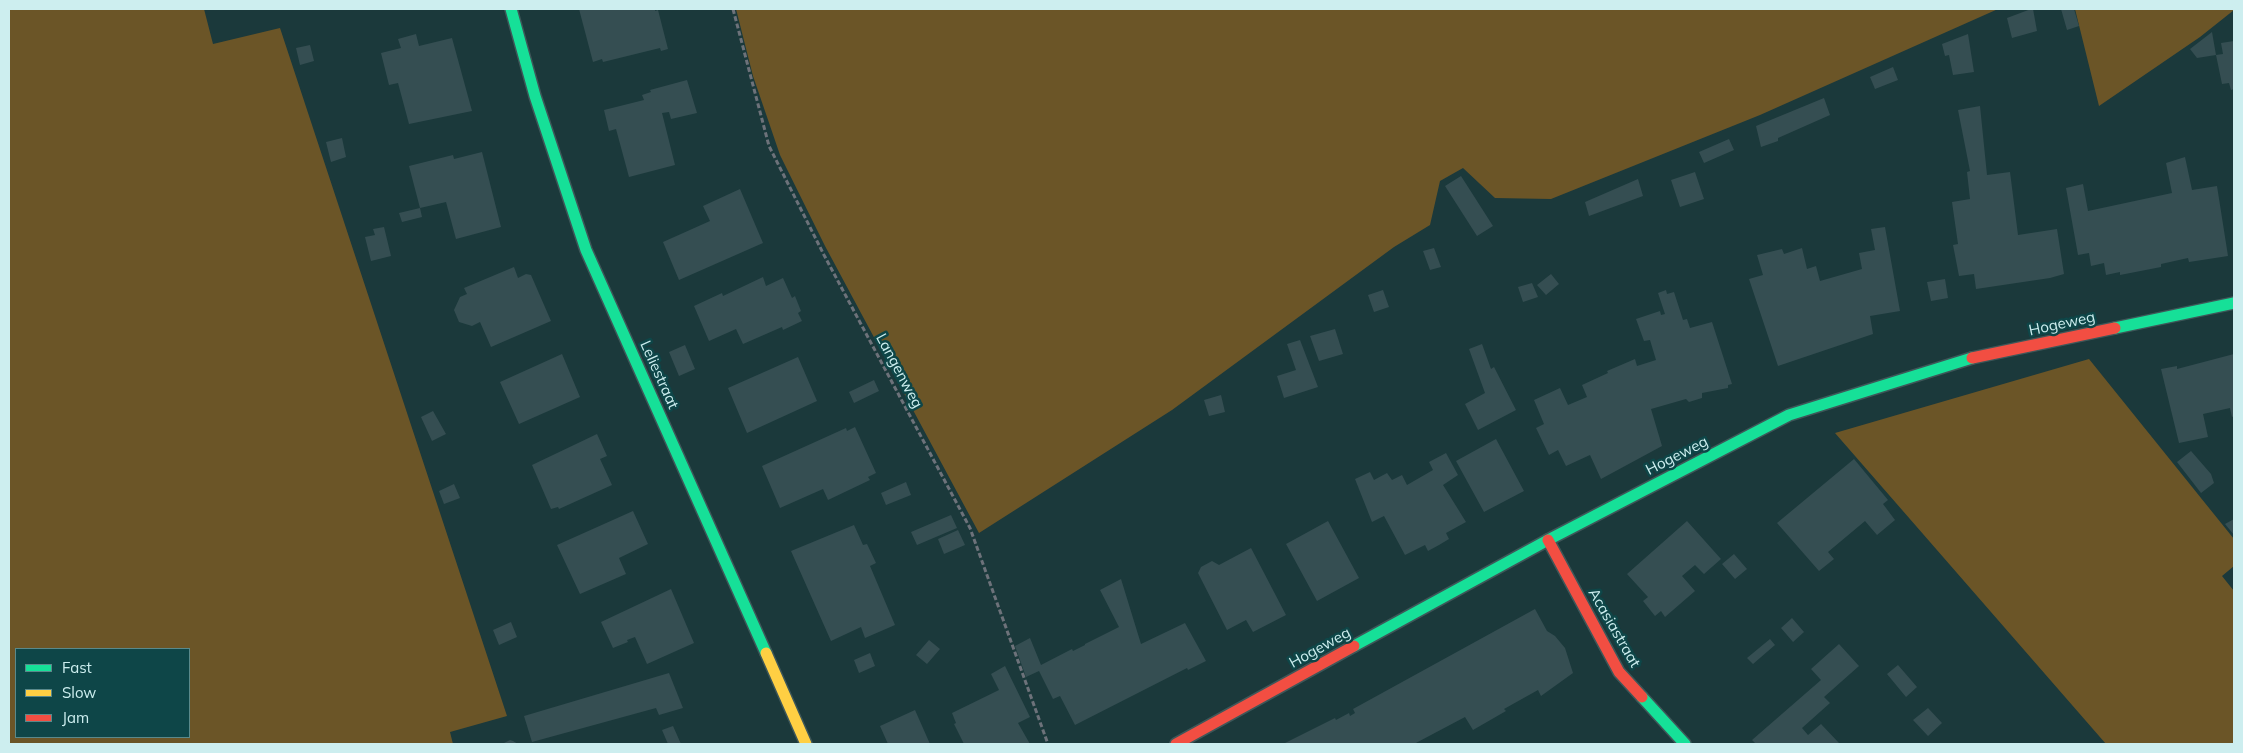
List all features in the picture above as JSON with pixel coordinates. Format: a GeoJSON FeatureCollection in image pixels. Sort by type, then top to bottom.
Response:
{"type":"FeatureCollection","features":[{"type":"Feature","properties":{"kind":"street","name":"Leliestraat"},"geometry":{"type":"LineString","coordinates":[[511,9],[535,96],[586,250],[690,479],[806,744]]}},
{"type":"Feature","properties":{"kind":"street","name":"Hogeweg"},"geometry":{"type":"LineString","coordinates":[[1176,744],[1548,540],[1789,415],[1970,358],[2234,303]]}},
{"type":"Feature","properties":{"kind":"street","name":"Acasiastraat"},"geometry":{"type":"LineString","coordinates":[[1548,540],[1619,672],[1685,744]]}},
{"type":"Feature","properties":{"kind":"path","name":"Langenweg"},"geometry":{"type":"LineString","coordinates":[[733,9],[769,146],[824,255],[970,528],[1048,744]]}},
{"type":"Feature","properties":{"kind":"shaded area"},"geometry":{"type":"Polygon","coordinates":[[[9,9],[204,9],[213,44],[280,28],[507,716],[450,732],[453,744],[9,744],[9,9]]]}},
{"type":"Feature","properties":{"kind":"shaded area"},"geometry":{"type":"Polygon","coordinates":[[[736,9],[1998,9],[1760,115],[1551,199],[1495,198],[1463,168],[1440,181],[1430,225],[1394,247],[1172,410],[979,533],[825,246],[780,155],[753,76],[736,9]]]}},
{"type":"Feature","properties":{"kind":"shaded area"},"geometry":{"type":"Polygon","coordinates":[[[2075,9],[2234,10],[2200,37],[2099,106],[2075,9]]]}},
{"type":"Feature","properties":{"kind":"shaded area"},"geometry":{"type":"Polygon","coordinates":[[[2089,359],[2234,539],[2234,566],[2222,576],[2234,591],[2234,744],[2106,744],[1835,433],[2089,359]]]}},
{"type":"Feature","properties":{"kind":"building"},"geometry":{"type":"Polygon","coordinates":[[[579,9],[658,10],[668,49],[661,51],[660,48],[603,62],[602,59],[593,62],[579,9]]]}},
{"type":"Feature","properties":{"kind":"building"},"geometry":{"type":"Polygon","coordinates":[[[2033,9],[2037,31],[2012,38],[2007,18],[2033,9]]]}},
{"type":"Feature","properties":{"kind":"building"},"geometry":{"type":"Polygon","coordinates":[[[2061,9],[2074,9],[2079,26],[2067,30],[2061,9]]]}},
{"type":"Feature","properties":{"kind":"building"},"geometry":{"type":"Polygon","coordinates":[[[2212,32],[2216,55],[2197,58],[2190,49],[2212,32]]]}},
{"type":"Feature","properties":{"kind":"building"},"geometry":{"type":"Polygon","coordinates":[[[416,34],[419,46],[452,38],[472,111],[409,124],[398,83],[389,85],[381,53],[401,48],[398,39],[416,34]]]}},
{"type":"Feature","properties":{"kind":"building"},"geometry":{"type":"Polygon","coordinates":[[[1968,34],[1974,72],[1953,75],[1949,55],[1945,56],[1942,44],[1968,34]]]}},
{"type":"Feature","properties":{"kind":"building"},"geometry":{"type":"Polygon","coordinates":[[[2234,41],[2234,89],[2231,90],[2229,83],[2222,84],[2216,55],[2223,54],[2221,43],[2234,41]]]}},
{"type":"Feature","properties":{"kind":"building"},"geometry":{"type":"Polygon","coordinates":[[[310,45],[314,61],[300,65],[296,48],[310,45]]]}},
{"type":"Feature","properties":{"kind":"building"},"geometry":{"type":"Polygon","coordinates":[[[1893,67],[1898,80],[1875,89],[1870,77],[1893,67]]]}},
{"type":"Feature","properties":{"kind":"building"},"geometry":{"type":"Polygon","coordinates":[[[687,80],[697,113],[671,119],[669,112],[662,113],[675,165],[629,177],[616,129],[609,131],[604,110],[644,100],[642,95],[651,92],[650,90],[687,80]]]}},
{"type":"Feature","properties":{"kind":"building"},"geometry":{"type":"Polygon","coordinates":[[[1824,98],[1830,115],[1778,138],[1778,141],[1761,147],[1756,126],[1824,98]]]}},
{"type":"Feature","properties":{"kind":"building"},"geometry":{"type":"Polygon","coordinates":[[[1980,106],[1987,175],[2010,172],[2018,235],[2057,229],[2064,274],[2050,278],[1976,289],[1974,274],[1959,276],[1953,245],[1958,244],[1952,202],[1970,199],[1967,172],[1970,171],[1958,110],[1980,106]]]}},
{"type":"Feature","properties":{"kind":"building"},"geometry":{"type":"Polygon","coordinates":[[[342,138],[346,157],[331,162],[326,142],[342,138]]]}},
{"type":"Feature","properties":{"kind":"building"},"geometry":{"type":"Polygon","coordinates":[[[1729,139],[1734,150],[1704,163],[1699,152],[1729,139]]]}},
{"type":"Feature","properties":{"kind":"building"},"geometry":{"type":"Polygon","coordinates":[[[482,152],[501,227],[456,239],[446,202],[420,208],[409,166],[453,155],[454,159],[482,152]]]}},
{"type":"Feature","properties":{"kind":"building"},"geometry":{"type":"Polygon","coordinates":[[[2185,157],[2192,190],[2217,186],[2228,256],[2189,262],[2188,258],[2161,264],[2161,267],[2120,275],[2120,272],[2106,275],[2104,263],[2091,266],[2089,253],[2078,255],[2066,188],[2083,184],[2088,211],[2172,193],[2166,163],[2185,157]]]}},
{"type":"Feature","properties":{"kind":"building"},"geometry":{"type":"Polygon","coordinates":[[[1695,172],[1704,199],[1680,207],[1671,180],[1695,172]]]}},
{"type":"Feature","properties":{"kind":"building"},"geometry":{"type":"Polygon","coordinates":[[[1461,176],[1493,226],[1477,236],[1445,186],[1461,176]]]}},
{"type":"Feature","properties":{"kind":"building"},"geometry":{"type":"Polygon","coordinates":[[[1638,179],[1643,196],[1589,216],[1585,202],[1638,179]]]}},
{"type":"Feature","properties":{"kind":"building"},"geometry":{"type":"Polygon","coordinates":[[[740,189],[763,243],[679,280],[663,242],[710,221],[703,206],[740,189]]]}},
{"type":"Feature","properties":{"kind":"building"},"geometry":{"type":"Polygon","coordinates":[[[420,208],[422,217],[402,222],[399,213],[420,208]]]}},
{"type":"Feature","properties":{"kind":"building"},"geometry":{"type":"Polygon","coordinates":[[[384,227],[391,256],[371,261],[365,237],[375,235],[373,229],[384,227]]]}},
{"type":"Feature","properties":{"kind":"building"},"geometry":{"type":"Polygon","coordinates":[[[1885,227],[1900,311],[1870,316],[1873,334],[1778,366],[1749,279],[1763,275],[1757,255],[1782,249],[1784,254],[1802,248],[1807,269],[1816,266],[1820,281],[1862,269],[1859,253],[1875,250],[1871,229],[1885,227]]]}},
{"type":"Feature","properties":{"kind":"building"},"geometry":{"type":"Polygon","coordinates":[[[1434,248],[1441,267],[1430,270],[1423,251],[1434,248]]]}},
{"type":"Feature","properties":{"kind":"building"},"geometry":{"type":"Polygon","coordinates":[[[514,267],[518,278],[526,274],[531,275],[551,321],[491,347],[480,322],[472,326],[459,322],[454,310],[460,297],[467,294],[464,288],[514,267]]]}},
{"type":"Feature","properties":{"kind":"building"},"geometry":{"type":"Polygon","coordinates":[[[1551,274],[1559,284],[1546,295],[1537,285],[1551,274]]]}},
{"type":"Feature","properties":{"kind":"building"},"geometry":{"type":"Polygon","coordinates":[[[763,277],[766,286],[783,278],[792,298],[795,296],[801,311],[798,313],[802,321],[783,330],[782,327],[743,344],[736,329],[709,341],[694,306],[722,293],[723,296],[763,277]]]}},
{"type":"Feature","properties":{"kind":"building"},"geometry":{"type":"Polygon","coordinates":[[[1945,279],[1948,298],[1931,301],[1927,282],[1945,279]]]}},
{"type":"Feature","properties":{"kind":"building"},"geometry":{"type":"Polygon","coordinates":[[[1532,283],[1538,297],[1523,302],[1518,287],[1532,283]]]}},
{"type":"Feature","properties":{"kind":"building"},"geometry":{"type":"Polygon","coordinates":[[[1383,290],[1389,307],[1374,312],[1368,295],[1383,290]]]}},
{"type":"Feature","properties":{"kind":"building"},"geometry":{"type":"Polygon","coordinates":[[[1666,290],[1667,294],[1674,292],[1683,320],[1687,319],[1690,328],[1712,322],[1732,384],[1728,385],[1728,388],[1702,393],[1702,398],[1689,402],[1686,399],[1651,409],[1662,446],[1601,479],[1590,455],[1566,466],[1558,450],[1549,455],[1536,428],[1544,424],[1534,400],[1560,388],[1568,405],[1587,397],[1582,385],[1608,373],[1607,371],[1635,359],[1637,366],[1656,360],[1650,340],[1644,341],[1636,319],[1660,311],[1661,315],[1665,314],[1658,293],[1666,290]]]}},
{"type":"Feature","properties":{"kind":"building"},"geometry":{"type":"Polygon","coordinates":[[[1335,329],[1343,354],[1319,361],[1310,336],[1335,329]]]}},
{"type":"Feature","properties":{"kind":"building"},"geometry":{"type":"Polygon","coordinates":[[[1300,340],[1318,387],[1284,398],[1277,376],[1296,370],[1287,344],[1300,340]]]}},
{"type":"Feature","properties":{"kind":"building"},"geometry":{"type":"Polygon","coordinates":[[[1482,344],[1491,369],[1494,367],[1516,410],[1478,430],[1465,404],[1485,393],[1469,349],[1482,344]]]}},
{"type":"Feature","properties":{"kind":"building"},"geometry":{"type":"Polygon","coordinates":[[[685,345],[695,369],[679,376],[669,352],[685,345]]]}},
{"type":"Feature","properties":{"kind":"building"},"geometry":{"type":"Polygon","coordinates":[[[562,354],[580,397],[519,424],[500,382],[562,354]]]}},
{"type":"Feature","properties":{"kind":"building"},"geometry":{"type":"Polygon","coordinates":[[[2234,354],[2234,416],[2232,417],[2230,408],[2203,414],[2208,437],[2179,443],[2161,369],[2177,366],[2177,369],[2234,354]]]}},
{"type":"Feature","properties":{"kind":"building"},"geometry":{"type":"Polygon","coordinates":[[[798,357],[817,401],[747,433],[728,388],[798,357]]]}},
{"type":"Feature","properties":{"kind":"building"},"geometry":{"type":"Polygon","coordinates":[[[874,380],[879,391],[854,403],[849,392],[874,380]]]}},
{"type":"Feature","properties":{"kind":"building"},"geometry":{"type":"Polygon","coordinates":[[[1221,395],[1225,412],[1209,416],[1204,400],[1221,395]]]}},
{"type":"Feature","properties":{"kind":"building"},"geometry":{"type":"Polygon","coordinates":[[[433,411],[446,434],[432,441],[421,417],[433,411]]]}},
{"type":"Feature","properties":{"kind":"building"},"geometry":{"type":"Polygon","coordinates":[[[855,427],[876,473],[868,477],[870,480],[828,500],[823,489],[780,508],[762,466],[846,428],[847,431],[855,427]]]}},
{"type":"Feature","properties":{"kind":"building"},"geometry":{"type":"Polygon","coordinates":[[[597,434],[607,456],[600,459],[612,485],[559,509],[558,507],[551,509],[532,465],[597,434]]]}},
{"type":"Feature","properties":{"kind":"building"},"geometry":{"type":"Polygon","coordinates":[[[1496,439],[1524,491],[1484,512],[1456,461],[1496,439]]]}},
{"type":"Feature","properties":{"kind":"building"},"geometry":{"type":"Polygon","coordinates":[[[2191,451],[2211,474],[2214,483],[2201,493],[2177,462],[2191,451]]]}},
{"type":"Feature","properties":{"kind":"building"},"geometry":{"type":"Polygon","coordinates":[[[1446,453],[1458,475],[1443,485],[1466,522],[1446,533],[1449,539],[1428,551],[1425,545],[1405,555],[1384,516],[1372,522],[1355,479],[1370,472],[1374,480],[1387,473],[1392,480],[1402,475],[1407,485],[1433,470],[1429,462],[1446,453]]]}},
{"type":"Feature","properties":{"kind":"building"},"geometry":{"type":"Polygon","coordinates":[[[1854,459],[1888,500],[1883,504],[1895,520],[1877,535],[1865,521],[1828,552],[1834,559],[1819,571],[1777,523],[1854,459]]]}},
{"type":"Feature","properties":{"kind":"building"},"geometry":{"type":"Polygon","coordinates":[[[906,482],[911,495],[886,505],[881,493],[906,482]]]}},
{"type":"Feature","properties":{"kind":"building"},"geometry":{"type":"Polygon","coordinates":[[[454,484],[460,498],[444,504],[439,491],[454,484]]]}},
{"type":"Feature","properties":{"kind":"building"},"geometry":{"type":"Polygon","coordinates":[[[633,511],[648,544],[619,558],[626,574],[580,594],[557,545],[633,511]]]}},
{"type":"Feature","properties":{"kind":"building"},"geometry":{"type":"Polygon","coordinates":[[[951,515],[957,528],[917,545],[911,532],[951,515]]]}},
{"type":"Feature","properties":{"kind":"building"},"geometry":{"type":"Polygon","coordinates":[[[2234,519],[2234,535],[2225,524],[2234,519]]]}},
{"type":"Feature","properties":{"kind":"building"},"geometry":{"type":"Polygon","coordinates":[[[1328,521],[1359,578],[1317,601],[1286,544],[1328,521]]]}},
{"type":"Feature","properties":{"kind":"building"},"geometry":{"type":"Polygon","coordinates":[[[1687,521],[1721,559],[1704,574],[1695,565],[1682,576],[1695,591],[1665,617],[1661,611],[1655,616],[1643,601],[1648,597],[1627,574],[1687,521]]]}},
{"type":"Feature","properties":{"kind":"building"},"geometry":{"type":"Polygon","coordinates":[[[854,525],[863,545],[867,544],[876,563],[870,566],[895,625],[865,638],[861,627],[831,641],[791,551],[854,525]]]}},
{"type":"Feature","properties":{"kind":"building"},"geometry":{"type":"Polygon","coordinates":[[[958,530],[965,545],[944,554],[938,539],[958,530]]]}},
{"type":"Feature","properties":{"kind":"building"},"geometry":{"type":"Polygon","coordinates":[[[1251,548],[1286,615],[1253,632],[1246,620],[1227,630],[1198,573],[1201,567],[1212,561],[1219,565],[1251,548]]]}},
{"type":"Feature","properties":{"kind":"building"},"geometry":{"type":"Polygon","coordinates":[[[1734,554],[1747,569],[1735,579],[1722,564],[1734,554]]]}},
{"type":"Feature","properties":{"kind":"building"},"geometry":{"type":"Polygon","coordinates":[[[1121,579],[1141,644],[1185,623],[1206,661],[1188,670],[1187,668],[1075,725],[1060,696],[1053,699],[1039,671],[1026,677],[1015,646],[1030,638],[1041,665],[1119,627],[1100,590],[1121,579]]]}},
{"type":"Feature","properties":{"kind":"building"},"geometry":{"type":"Polygon","coordinates":[[[671,589],[694,643],[647,664],[635,637],[613,648],[601,622],[671,589]]]}},
{"type":"Feature","properties":{"kind":"building"},"geometry":{"type":"Polygon","coordinates":[[[1535,609],[1547,631],[1555,636],[1565,648],[1573,673],[1541,696],[1538,690],[1504,709],[1506,711],[1473,730],[1465,717],[1414,744],[1283,744],[1335,718],[1336,720],[1349,713],[1350,716],[1355,713],[1353,709],[1535,609]]]}},
{"type":"Feature","properties":{"kind":"building"},"geometry":{"type":"Polygon","coordinates":[[[1792,618],[1804,632],[1793,642],[1781,628],[1792,618]]]}},
{"type":"Feature","properties":{"kind":"building"},"geometry":{"type":"Polygon","coordinates":[[[511,622],[517,637],[499,645],[493,630],[511,622]]]}},
{"type":"Feature","properties":{"kind":"building"},"geometry":{"type":"Polygon","coordinates":[[[1770,639],[1775,645],[1753,664],[1747,658],[1770,639]]]}},
{"type":"Feature","properties":{"kind":"building"},"geometry":{"type":"Polygon","coordinates":[[[929,640],[940,649],[927,664],[916,655],[929,640]]]}},
{"type":"Feature","properties":{"kind":"building"},"geometry":{"type":"Polygon","coordinates":[[[1839,644],[1859,666],[1824,697],[1830,703],[1802,728],[1808,735],[1821,724],[1839,743],[1756,744],[1752,740],[1821,680],[1811,669],[1839,644]]]}},
{"type":"Feature","properties":{"kind":"building"},"geometry":{"type":"Polygon","coordinates":[[[870,653],[875,666],[859,673],[854,660],[870,653]]]}},
{"type":"Feature","properties":{"kind":"building"},"geometry":{"type":"Polygon","coordinates":[[[1898,665],[1917,687],[1906,697],[1887,674],[1898,665]]]}},
{"type":"Feature","properties":{"kind":"building"},"geometry":{"type":"Polygon","coordinates":[[[1005,666],[1030,717],[1018,723],[1030,744],[964,744],[954,724],[956,723],[952,713],[999,690],[991,674],[1005,666]]]}},
{"type":"Feature","properties":{"kind":"building"},"geometry":{"type":"Polygon","coordinates":[[[669,673],[683,708],[659,715],[656,708],[532,742],[524,716],[669,673]]]}},
{"type":"Feature","properties":{"kind":"building"},"geometry":{"type":"Polygon","coordinates":[[[1928,708],[1942,723],[1928,736],[1913,720],[1928,708]]]}},
{"type":"Feature","properties":{"kind":"building"},"geometry":{"type":"Polygon","coordinates":[[[915,710],[930,744],[888,744],[880,726],[915,710]]]}},
{"type":"Feature","properties":{"kind":"building"},"geometry":{"type":"Polygon","coordinates":[[[673,726],[681,744],[668,744],[662,730],[673,726]]]}},
{"type":"Feature","properties":{"kind":"building"},"geometry":{"type":"Polygon","coordinates":[[[510,740],[518,744],[502,744],[510,740]]]}},
{"type":"Feature","properties":{"kind":"traffic: fast"},"geometry":{"type":"LineString","coordinates":[[511,9],[535,96],[586,250],[766,653]]}},
{"type":"Feature","properties":{"kind":"traffic: fast"},"geometry":{"type":"LineString","coordinates":[[2115,328],[2234,303]]}},
{"type":"Feature","properties":{"kind":"traffic: fast"},"geometry":{"type":"LineString","coordinates":[[1354,646],[1548,540],[1789,415],[1972,358]]}},
{"type":"Feature","properties":{"kind":"traffic: fast"},"geometry":{"type":"LineString","coordinates":[[1642,697],[1685,744]]}},
{"type":"Feature","properties":{"kind":"traffic: slow"},"geometry":{"type":"LineString","coordinates":[[766,653],[806,744]]}},
{"type":"Feature","properties":{"kind":"traffic: jam"},"geometry":{"type":"LineString","coordinates":[[1972,358],[2115,328]]}},
{"type":"Feature","properties":{"kind":"traffic: jam"},"geometry":{"type":"LineString","coordinates":[[1548,540],[1619,672],[1642,697]]}},
{"type":"Feature","properties":{"kind":"traffic: jam"},"geometry":{"type":"LineString","coordinates":[[1176,744],[1354,646]]}}]}
